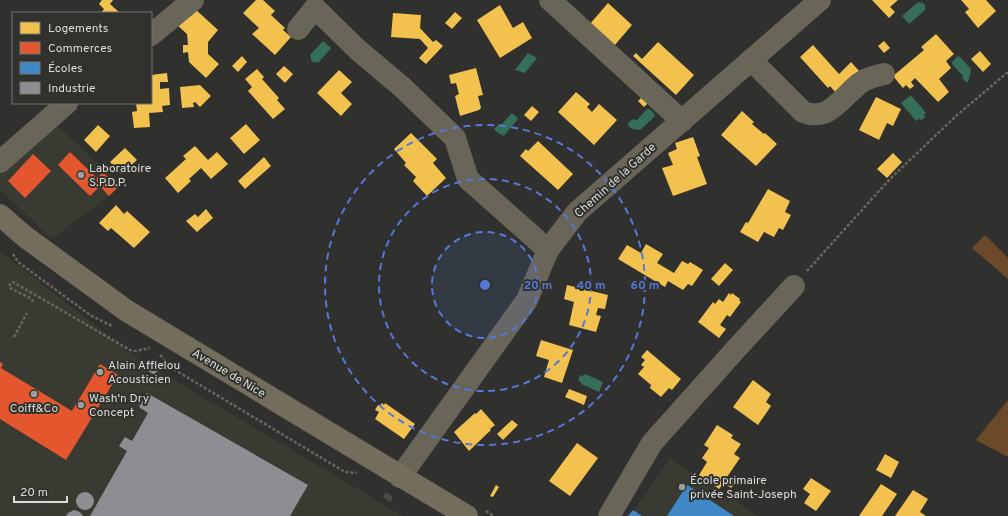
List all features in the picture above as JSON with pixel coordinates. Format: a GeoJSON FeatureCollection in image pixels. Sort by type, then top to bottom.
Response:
{"type":"FeatureCollection","features":[{"type":"Feature","properties":{"kind":"main road","name":"Avenue de Nice"},"geometry":{"type":"LineString","coordinates":[[0,215],[24,236],[127,311],[468,516]]}},
{"type":"Feature","properties":{"kind":"main road","name":"Avenue de Nice"},"geometry":{"type":"LineString","coordinates":[[0,228],[57,273],[148,339],[443,516]]}},
{"type":"Feature","properties":{"kind":"street"},"geometry":{"type":"LineString","coordinates":[[152,34],[193,0]]}},
{"type":"Feature","properties":{"kind":"street"},"geometry":{"type":"LineString","coordinates":[[550,0],[682,120]]}},
{"type":"Feature","properties":{"kind":"street","name":"Chemin de la Garde"},"geometry":{"type":"LineString","coordinates":[[400,476],[527,300],[548,250],[577,212],[820,0]]}},
{"type":"Feature","properties":{"kind":"street"},"geometry":{"type":"LineString","coordinates":[[298,29],[315,8],[358,50],[402,87],[454,138],[468,179],[548,250]]}},
{"type":"Feature","properties":{"kind":"street"},"geometry":{"type":"LineString","coordinates":[[751,60],[803,112],[811,115],[820,115],[827,112],[861,82],[884,74]]}},
{"type":"Feature","properties":{"kind":"street"},"geometry":{"type":"LineString","coordinates":[[0,162],[66,104]]}},
{"type":"Feature","properties":{"kind":"street"},"geometry":{"type":"LineString","coordinates":[[609,516],[652,443],[794,286]]}},
{"type":"Feature","properties":{"kind":"path"},"geometry":{"type":"LineString","coordinates":[[794,286],[889,180],[956,116],[1008,72]]}},
{"type":"Feature","properties":{"kind":"path"},"geometry":{"type":"LineString","coordinates":[[33,302],[32,299],[10,288],[9,286],[11,283],[13,282],[130,350],[136,351],[152,348]]}},
{"type":"Feature","properties":{"kind":"path"},"geometry":{"type":"LineString","coordinates":[[14,337],[27,313]]}},
{"type":"Feature","properties":{"kind":"shaded area"},"geometry":{"type":"Polygon","coordinates":[[[918,2],[925,5],[925,10],[909,24],[902,16],[918,2]]]}},
{"type":"Feature","properties":{"kind":"shaded area"},"geometry":{"type":"Polygon","coordinates":[[[323,41],[331,48],[318,63],[313,62],[310,55],[323,41]]]}},
{"type":"Feature","properties":{"kind":"shaded area"},"geometry":{"type":"Polygon","coordinates":[[[528,53],[537,58],[525,73],[515,70],[528,53]]]}},
{"type":"Feature","properties":{"kind":"shaded area"},"geometry":{"type":"Polygon","coordinates":[[[958,56],[971,69],[968,82],[962,78],[963,76],[952,64],[958,56]]]}},
{"type":"Feature","properties":{"kind":"shaded area"},"geometry":{"type":"Polygon","coordinates":[[[911,95],[926,113],[924,114],[925,117],[922,120],[919,119],[916,121],[901,103],[911,95]]]}},
{"type":"Feature","properties":{"kind":"shaded area"},"geometry":{"type":"Polygon","coordinates":[[[647,109],[650,109],[655,115],[654,117],[640,130],[629,127],[628,123],[633,119],[637,120],[647,109]]]}},
{"type":"Feature","properties":{"kind":"shaded area"},"geometry":{"type":"Polygon","coordinates":[[[512,113],[518,118],[517,120],[504,136],[498,133],[494,129],[499,124],[502,124],[512,113]]]}},
{"type":"Feature","properties":{"kind":"shaded area"},"geometry":{"type":"Polygon","coordinates":[[[51,120],[122,186],[51,239],[0,189],[0,170],[51,120]]]}},
{"type":"Feature","properties":{"kind":"shaded area"},"geometry":{"type":"Polygon","coordinates":[[[985,235],[1008,258],[1008,279],[972,248],[985,235]]]}},
{"type":"Feature","properties":{"kind":"shaded area"},"geometry":{"type":"Polygon","coordinates":[[[0,251],[137,358],[403,516],[0,516],[0,251]]]}},
{"type":"Feature","properties":{"kind":"shaded area"},"geometry":{"type":"Polygon","coordinates":[[[585,374],[603,382],[599,392],[581,384],[581,382],[578,381],[580,375],[584,376],[585,374]]]}},
{"type":"Feature","properties":{"kind":"shaded area"},"geometry":{"type":"Polygon","coordinates":[[[1008,400],[1008,457],[976,440],[1008,400]]]}},
{"type":"Feature","properties":{"kind":"shaded area","name":"École primaire privée Saint-Joseph"},"geometry":{"type":"Polygon","coordinates":[[[670,458],[758,516],[630,516],[670,458]]]}},
{"type":"Feature","properties":{"kind":"building: Logements"},"geometry":{"type":"Polygon","coordinates":[[[102,0],[113,0],[110,4],[119,12],[102,12],[104,9],[99,4],[102,0]]]}},
{"type":"Feature","properties":{"kind":"building: Logements"},"geometry":{"type":"Polygon","coordinates":[[[256,0],[263,0],[275,11],[271,15],[285,28],[283,30],[291,37],[275,55],[252,34],[259,28],[243,13],[256,0]]]}},
{"type":"Feature","properties":{"kind":"building: Logements"},"geometry":{"type":"Polygon","coordinates":[[[872,0],[898,0],[890,7],[895,12],[889,18],[872,0]]]}},
{"type":"Feature","properties":{"kind":"building: Logements"},"geometry":{"type":"Polygon","coordinates":[[[961,0],[986,0],[996,11],[978,28],[965,12],[969,9],[961,0]]]}},
{"type":"Feature","properties":{"kind":"building: Logements"},"geometry":{"type":"Polygon","coordinates":[[[608,3],[632,25],[614,46],[589,25],[608,3]]]}},
{"type":"Feature","properties":{"kind":"building: Logements"},"geometry":{"type":"Polygon","coordinates":[[[500,5],[513,28],[523,22],[532,38],[500,58],[477,20],[500,5]]]}},
{"type":"Feature","properties":{"kind":"building: Logements"},"geometry":{"type":"Polygon","coordinates":[[[194,8],[218,30],[208,42],[208,54],[219,64],[206,78],[189,62],[188,52],[183,53],[183,45],[188,45],[187,34],[175,23],[194,8]]]}},
{"type":"Feature","properties":{"kind":"building: Logements"},"geometry":{"type":"Polygon","coordinates":[[[455,12],[462,18],[452,29],[445,23],[455,12]]]}},
{"type":"Feature","properties":{"kind":"building: Logements"},"geometry":{"type":"Polygon","coordinates":[[[393,13],[421,15],[420,28],[433,42],[436,40],[443,46],[426,64],[419,58],[428,48],[420,39],[391,37],[393,13]]]}},
{"type":"Feature","properties":{"kind":"building: Logements"},"geometry":{"type":"Polygon","coordinates":[[[936,34],[954,54],[946,61],[951,68],[939,79],[949,92],[938,102],[915,78],[911,82],[914,86],[910,89],[906,85],[903,88],[893,76],[924,50],[921,47],[936,34]]]}},
{"type":"Feature","properties":{"kind":"building: Logements"},"geometry":{"type":"Polygon","coordinates":[[[884,41],[890,48],[884,53],[878,46],[884,41]]]}},
{"type":"Feature","properties":{"kind":"building: Logements"},"geometry":{"type":"Polygon","coordinates":[[[658,42],[694,75],[676,95],[633,56],[636,53],[642,59],[658,42]]]}},
{"type":"Feature","properties":{"kind":"building: Logements"},"geometry":{"type":"Polygon","coordinates":[[[813,45],[839,74],[851,62],[860,72],[836,93],[830,86],[828,88],[800,57],[813,45]]]}},
{"type":"Feature","properties":{"kind":"building: Logements"},"geometry":{"type":"Polygon","coordinates":[[[980,51],[991,64],[983,72],[971,59],[980,51]]]}},
{"type":"Feature","properties":{"kind":"building: Logements"},"geometry":{"type":"Polygon","coordinates":[[[242,56],[247,62],[238,72],[232,66],[242,56]]]}},
{"type":"Feature","properties":{"kind":"building: Logements"},"geometry":{"type":"Polygon","coordinates":[[[284,66],[293,74],[285,83],[276,74],[284,66]]]}},
{"type":"Feature","properties":{"kind":"building: Logements"},"geometry":{"type":"Polygon","coordinates":[[[476,68],[483,95],[478,96],[481,108],[460,116],[455,96],[459,94],[456,83],[451,84],[449,75],[476,68]]]}},
{"type":"Feature","properties":{"kind":"building: Logements"},"geometry":{"type":"Polygon","coordinates":[[[257,69],[264,77],[262,79],[279,98],[277,100],[285,109],[273,119],[248,91],[252,87],[245,79],[257,69]]]}},
{"type":"Feature","properties":{"kind":"building: Logements"},"geometry":{"type":"Polygon","coordinates":[[[339,70],[352,82],[341,93],[352,104],[341,116],[317,93],[339,70]]]}},
{"type":"Feature","properties":{"kind":"building: Logements"},"geometry":{"type":"Polygon","coordinates":[[[167,73],[168,82],[160,82],[160,89],[169,88],[170,105],[162,106],[163,112],[149,113],[150,127],[134,128],[132,112],[137,111],[136,104],[152,104],[152,75],[167,73]]]}},
{"type":"Feature","properties":{"kind":"building: Logements"},"geometry":{"type":"Polygon","coordinates":[[[200,85],[211,96],[200,107],[195,102],[193,103],[194,107],[182,108],[180,87],[200,85]]]}},
{"type":"Feature","properties":{"kind":"building: Logements"},"geometry":{"type":"Polygon","coordinates":[[[576,92],[590,104],[587,107],[592,112],[599,104],[617,120],[594,145],[558,112],[576,92]]]}},
{"type":"Feature","properties":{"kind":"building: Logements"},"geometry":{"type":"Polygon","coordinates":[[[644,95],[650,101],[644,107],[638,101],[644,95]]]}},
{"type":"Feature","properties":{"kind":"building: Logements"},"geometry":{"type":"Polygon","coordinates":[[[876,97],[901,109],[893,126],[887,123],[879,140],[859,130],[876,97]]]}},
{"type":"Feature","properties":{"kind":"building: Logements"},"geometry":{"type":"Polygon","coordinates":[[[532,106],[539,112],[531,121],[524,115],[532,106]]]}},
{"type":"Feature","properties":{"kind":"building: Logements"},"geometry":{"type":"Polygon","coordinates":[[[742,111],[754,122],[752,124],[777,144],[756,166],[721,135],[742,111]]]}},
{"type":"Feature","properties":{"kind":"building: Logements"},"geometry":{"type":"Polygon","coordinates":[[[246,124],[260,140],[244,154],[230,138],[246,124]]]}},
{"type":"Feature","properties":{"kind":"building: Logements"},"geometry":{"type":"Polygon","coordinates":[[[98,125],[110,136],[96,152],[84,140],[98,125]]]}},
{"type":"Feature","properties":{"kind":"building: Logements"},"geometry":{"type":"Polygon","coordinates":[[[411,133],[437,159],[433,163],[446,178],[427,196],[413,181],[416,177],[404,165],[406,163],[394,149],[411,133]]]}},
{"type":"Feature","properties":{"kind":"building: Logements"},"geometry":{"type":"Polygon","coordinates":[[[693,137],[700,156],[697,157],[707,184],[673,196],[662,168],[673,165],[668,153],[677,149],[675,143],[693,137]]]}},
{"type":"Feature","properties":{"kind":"building: Logements"},"geometry":{"type":"Polygon","coordinates":[[[538,141],[573,174],[558,190],[520,156],[526,149],[528,151],[538,141]]]}},
{"type":"Feature","properties":{"kind":"building: Logements"},"geometry":{"type":"Polygon","coordinates":[[[195,146],[208,160],[217,152],[228,164],[211,179],[201,168],[189,179],[191,181],[178,193],[165,178],[186,159],[183,156],[195,146]]]}},
{"type":"Feature","properties":{"kind":"building: Logements"},"geometry":{"type":"Polygon","coordinates":[[[125,148],[137,160],[121,174],[110,162],[125,148]]]}},
{"type":"Feature","properties":{"kind":"building: Logements"},"geometry":{"type":"Polygon","coordinates":[[[893,153],[902,162],[887,178],[877,169],[893,153]]]}},
{"type":"Feature","properties":{"kind":"building: Logements"},"geometry":{"type":"Polygon","coordinates":[[[264,157],[271,166],[245,189],[238,181],[264,157]]]}},
{"type":"Feature","properties":{"kind":"building: Logements"},"geometry":{"type":"Polygon","coordinates":[[[768,189],[790,201],[785,212],[791,215],[783,230],[779,228],[774,237],[764,232],[758,242],[740,232],[746,222],[748,223],[768,189]]]}},
{"type":"Feature","properties":{"kind":"building: Logements"},"geometry":{"type":"Polygon","coordinates":[[[116,205],[124,214],[127,211],[150,232],[134,248],[111,228],[108,231],[99,223],[116,205]]]}},
{"type":"Feature","properties":{"kind":"building: Logements"},"geometry":{"type":"Polygon","coordinates":[[[206,209],[213,218],[197,232],[186,221],[195,214],[198,217],[206,209]]]}},
{"type":"Feature","properties":{"kind":"building: Logements"},"geometry":{"type":"Polygon","coordinates":[[[646,244],[663,254],[657,263],[674,273],[682,261],[688,264],[690,262],[703,270],[692,286],[688,284],[683,290],[668,281],[665,287],[618,259],[627,245],[641,253],[646,244]]]}},
{"type":"Feature","properties":{"kind":"building: Logements"},"geometry":{"type":"Polygon","coordinates":[[[725,263],[733,270],[719,286],[711,279],[725,263]]]}},
{"type":"Feature","properties":{"kind":"building: Logements"},"geometry":{"type":"Polygon","coordinates":[[[567,285],[608,295],[605,309],[598,308],[596,315],[601,316],[596,332],[569,325],[574,302],[564,299],[567,285]]]}},
{"type":"Feature","properties":{"kind":"building: Logements"},"geometry":{"type":"Polygon","coordinates":[[[729,293],[731,295],[732,293],[740,299],[739,300],[741,302],[730,317],[727,315],[720,325],[726,329],[719,338],[698,322],[713,302],[715,304],[719,299],[723,302],[729,293]]]}},
{"type":"Feature","properties":{"kind":"building: Logements"},"geometry":{"type":"Polygon","coordinates":[[[541,340],[573,350],[562,383],[544,377],[549,360],[536,356],[541,340]]]}},
{"type":"Feature","properties":{"kind":"building: Logements"},"geometry":{"type":"Polygon","coordinates":[[[647,350],[681,379],[672,390],[669,388],[661,397],[650,388],[651,385],[638,374],[644,367],[641,365],[645,360],[641,357],[647,350]]]}},
{"type":"Feature","properties":{"kind":"building: Logements"},"geometry":{"type":"Polygon","coordinates":[[[753,380],[771,394],[766,402],[771,406],[758,425],[733,407],[753,380]]]}},
{"type":"Feature","properties":{"kind":"building: Logements"},"geometry":{"type":"Polygon","coordinates":[[[569,389],[587,396],[584,405],[565,397],[569,389]]]}},
{"type":"Feature","properties":{"kind":"building: Logements"},"geometry":{"type":"Polygon","coordinates":[[[382,403],[384,405],[385,403],[415,424],[404,439],[375,419],[379,412],[375,410],[378,405],[380,406],[382,403]]]}},
{"type":"Feature","properties":{"kind":"building: Logements"},"geometry":{"type":"Polygon","coordinates":[[[481,409],[495,425],[469,451],[454,432],[481,409]]]}},
{"type":"Feature","properties":{"kind":"building: Logements"},"geometry":{"type":"Polygon","coordinates":[[[512,420],[518,425],[503,440],[497,434],[512,420]]]}},
{"type":"Feature","properties":{"kind":"building: Logements"},"geometry":{"type":"Polygon","coordinates":[[[717,425],[733,435],[731,438],[741,444],[734,454],[740,458],[727,477],[735,482],[731,488],[724,483],[719,489],[699,475],[707,462],[702,458],[709,448],[704,445],[717,425]]]}},
{"type":"Feature","properties":{"kind":"building: Logements"},"geometry":{"type":"Polygon","coordinates":[[[577,443],[598,458],[570,496],[549,481],[577,443]]]}},
{"type":"Feature","properties":{"kind":"building: Logements"},"geometry":{"type":"Polygon","coordinates":[[[885,454],[899,462],[891,478],[876,470],[885,454]]]}},
{"type":"Feature","properties":{"kind":"building: Logements"},"geometry":{"type":"Polygon","coordinates":[[[811,478],[831,491],[816,511],[804,503],[810,494],[803,489],[811,478]]]}},
{"type":"Feature","properties":{"kind":"building: Logements"},"geometry":{"type":"Polygon","coordinates":[[[881,484],[897,494],[882,516],[859,516],[881,484]]]}},
{"type":"Feature","properties":{"kind":"building: Logements"},"geometry":{"type":"Polygon","coordinates":[[[496,485],[499,487],[493,497],[490,496],[496,485]]]}},
{"type":"Feature","properties":{"kind":"building: Logements"},"geometry":{"type":"Polygon","coordinates":[[[913,490],[928,499],[920,512],[926,516],[895,516],[913,490]]]}},
{"type":"Feature","properties":{"kind":"building: Commerces","name":"Laboratoire S.P.D.P."},"geometry":{"type":"Polygon","coordinates":[[[70,152],[97,178],[103,172],[118,187],[109,196],[100,186],[90,196],[58,165],[70,152]]]}},
{"type":"Feature","properties":{"kind":"building: Commerces"},"geometry":{"type":"Polygon","coordinates":[[[33,154],[51,171],[25,198],[8,181],[33,154]]]}},
{"type":"Feature","properties":{"kind":"building: Commerces"},"geometry":{"type":"Polygon","coordinates":[[[0,362],[3,364],[1,368],[72,411],[100,364],[118,375],[66,460],[0,419],[0,362]]]}},
{"type":"Feature","properties":{"kind":"building: Écoles"},"geometry":{"type":"Polygon","coordinates":[[[687,485],[734,516],[667,516],[687,485]]]}},
{"type":"Feature","properties":{"kind":"building: Écoles"},"geometry":{"type":"Polygon","coordinates":[[[633,510],[642,516],[628,516],[633,510]]]}},
{"type":"Feature","properties":{"kind":"building: Industrie"},"geometry":{"type":"Polygon","coordinates":[[[150,364],[158,369],[155,375],[147,370],[150,364]]]}},
{"type":"Feature","properties":{"kind":"building: Industrie"},"geometry":{"type":"Polygon","coordinates":[[[147,393],[308,485],[290,516],[90,516],[127,451],[119,446],[125,437],[132,441],[148,413],[139,407],[147,393]]]}},
{"type":"Feature","properties":{"kind":"building: Industrie"},"geometry":{"type":"Polygon","coordinates":[[[81,492],[89,492],[94,497],[92,508],[89,510],[81,510],[76,505],[76,497],[81,492]]]}},
{"type":"Feature","properties":{"kind":"building: Industrie"},"geometry":{"type":"Polygon","coordinates":[[[74,510],[80,512],[83,516],[66,516],[74,510]]]}},
{"type":"Feature","properties":{"kind":"building: Autres"},"geometry":{"type":"Polygon","coordinates":[[[386,492],[393,497],[390,502],[383,497],[386,492]]]}},
{"type":"Feature","properties":{"kind":"place","name":"Laboratoire S.P.D.P."},"geometry":{"type":"Point","coordinates":[81,175]}},
{"type":"Feature","properties":{"kind":"place","name":"Alain Afflelou Acousticien"},"geometry":{"type":"Point","coordinates":[100,372]}},
{"type":"Feature","properties":{"kind":"place","name":"Coiff&Co"},"geometry":{"type":"Point","coordinates":[34,394]}},
{"type":"Feature","properties":{"kind":"place","name":"Wash'n Dry Concept"},"geometry":{"type":"Point","coordinates":[81,405]}},
{"type":"Feature","properties":{"kind":"place","name":"École primaire privée Saint-Joseph"},"geometry":{"type":"Point","coordinates":[682,487]}}]}
